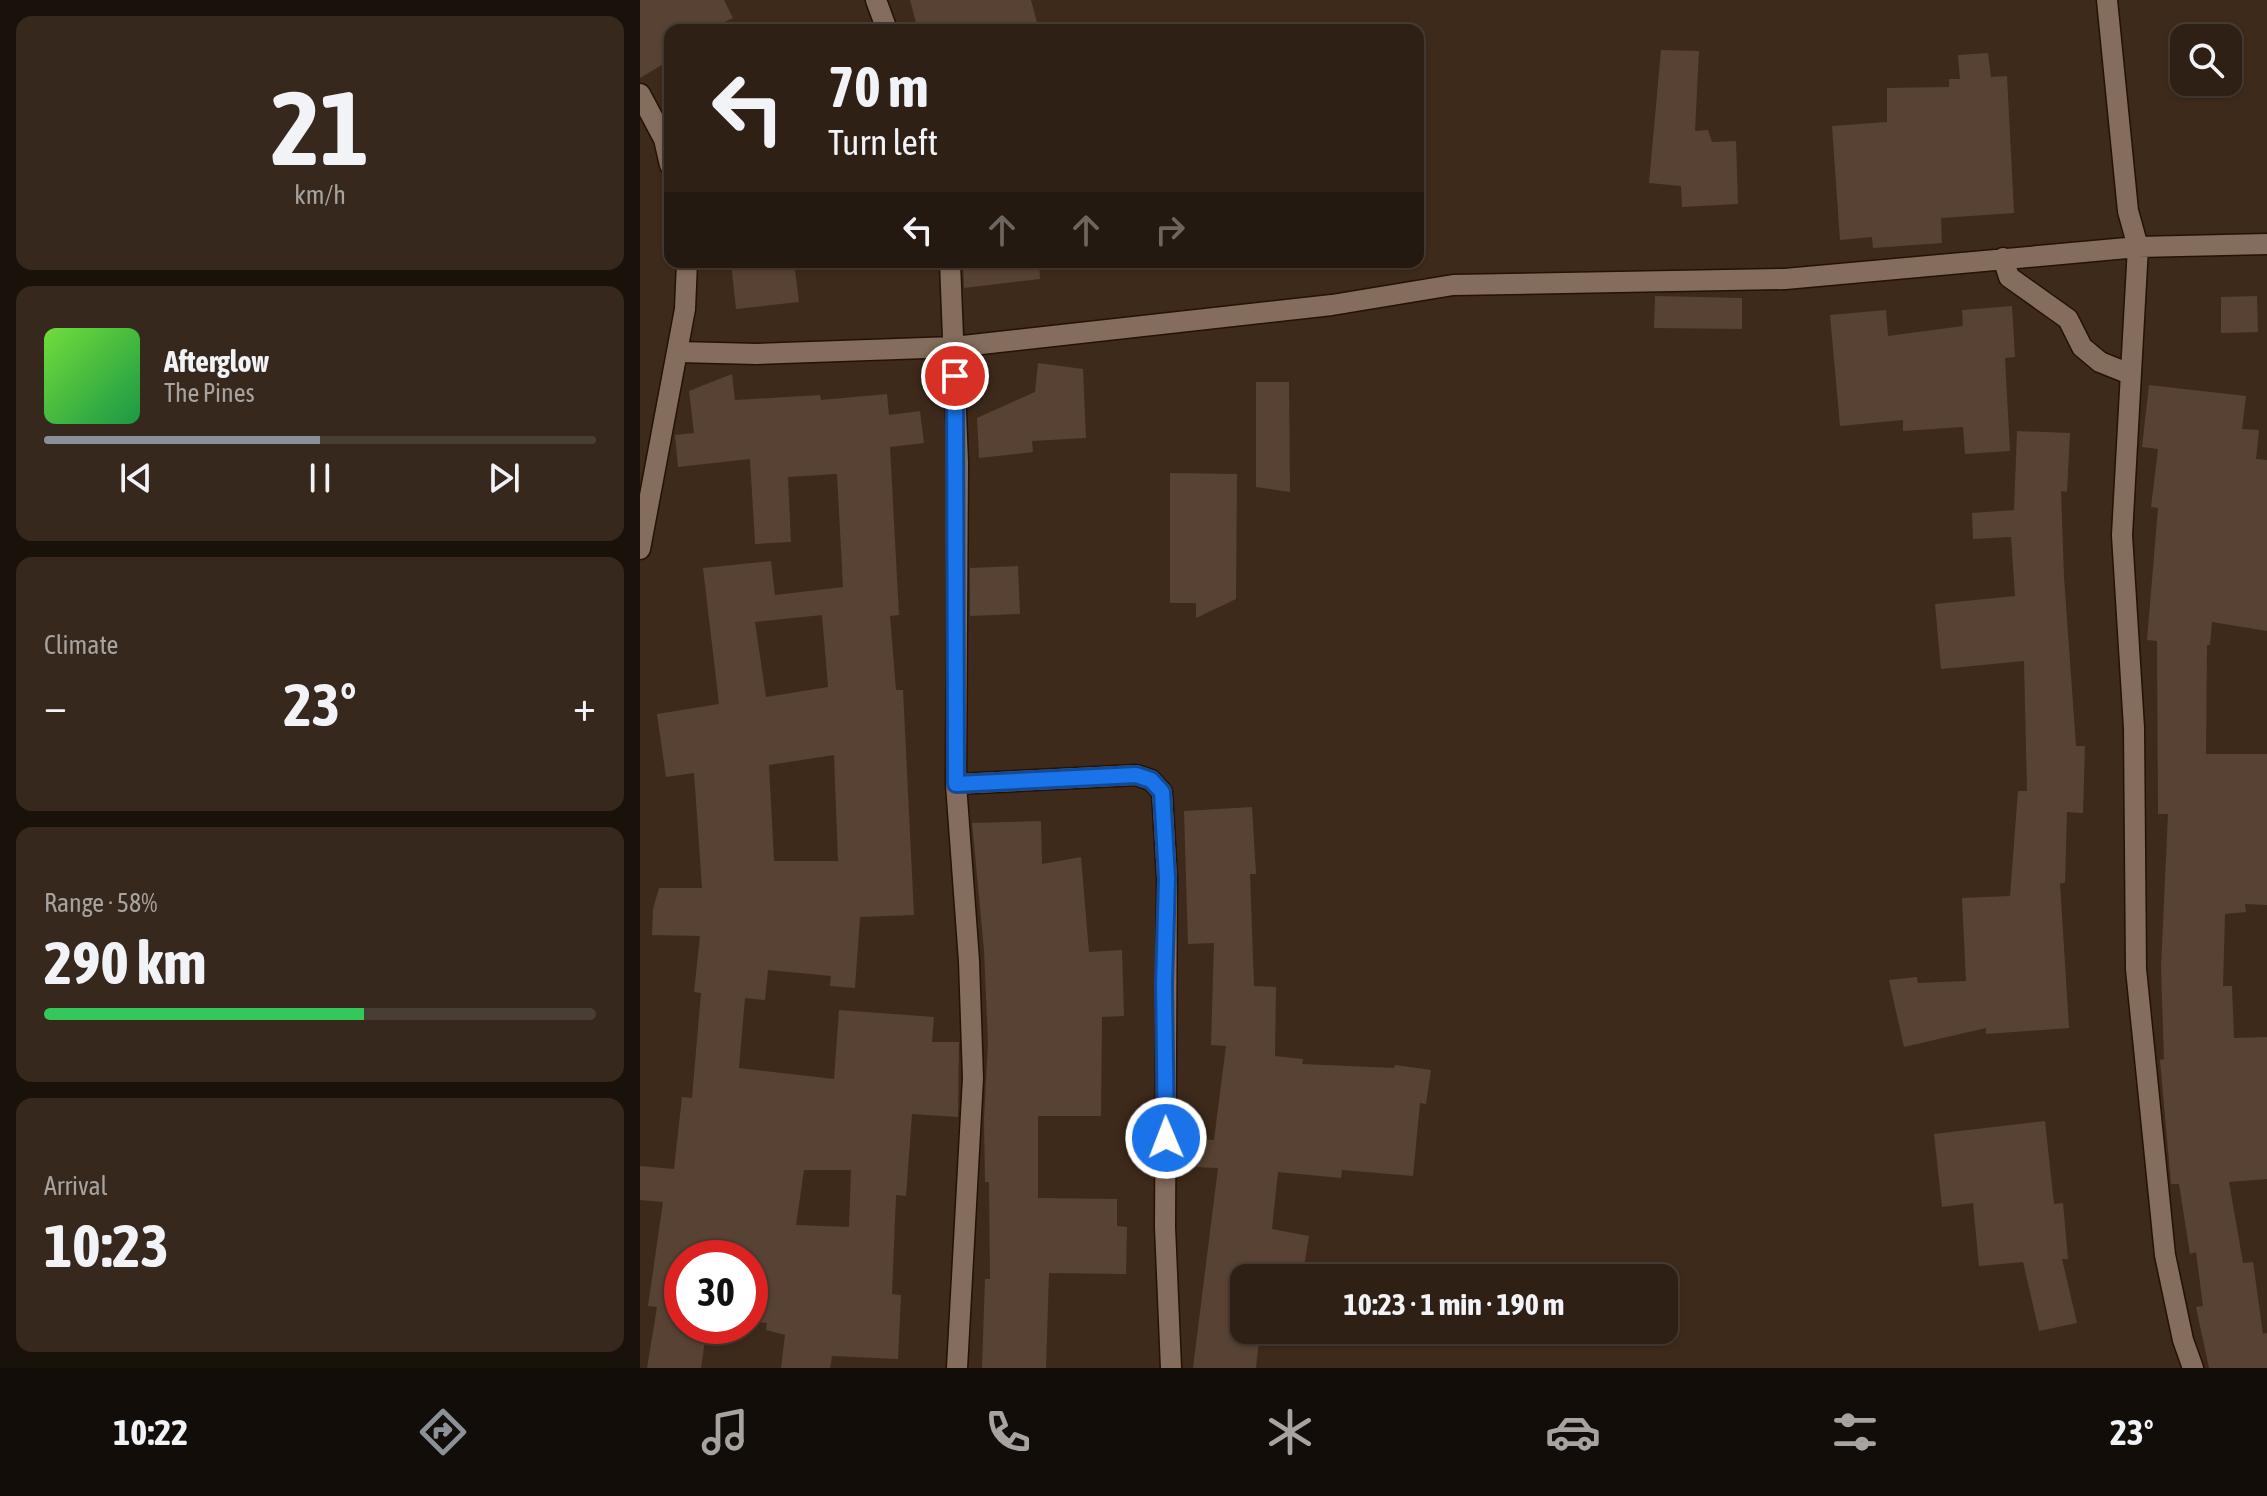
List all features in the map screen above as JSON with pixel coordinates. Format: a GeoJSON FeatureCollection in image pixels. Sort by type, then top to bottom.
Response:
{"type":"FeatureCollection","features":[{"type":"Feature","properties":{"kind":"street"},"geometry":{"type":"LineString","coordinates":[[876,0],[885,24]]}},
{"type":"Feature","properties":{"kind":"street"},"geometry":{"type":"LineString","coordinates":[[2107,0],[2128,211],[2138,247],[2122,535],[2134,728],[2136,969],[2165,1255],[2183,1340],[2193,1368]]}},
{"type":"Feature","properties":{"kind":"street"},"geometry":{"type":"LineString","coordinates":[[640,94],[664,139]]}},
{"type":"Feature","properties":{"kind":"street"},"geometry":{"type":"LineString","coordinates":[[678,352],[757,354],[954,347],[1332,305],[1490,282],[1785,279],[2138,247],[2267,244]]}},
{"type":"Feature","properties":{"kind":"street"},"geometry":{"type":"LineString","coordinates":[[2003,258],[2009,277],[2068,319],[2082,347],[2100,362],[2130,374]]}},
{"type":"Feature","properties":{"kind":"street"},"geometry":{"type":"LineString","coordinates":[[640,549],[678,352],[686,268]]}},
{"type":"Feature","properties":{"kind":"street"},"geometry":{"type":"LineString","coordinates":[[950,268],[958,463],[956,784],[969,961],[973,1078],[957,1368]]}},
{"type":"Feature","properties":{"kind":"street"},"geometry":{"type":"LineString","coordinates":[[956,784],[1136,775],[1151,780],[1162,792],[1167,878],[1165,1227],[1171,1368]]}},
{"type":"Feature","properties":{"kind":"building"},"geometry":{"type":"Polygon","coordinates":[[[640,0],[724,0],[733,18],[720,24],[664,24],[664,64],[640,78],[640,0]]]}},
{"type":"Feature","properties":{"kind":"building"},"geometry":{"type":"Polygon","coordinates":[[[910,0],[1031,0],[1037,24],[916,24],[910,0]]]}},
{"type":"Feature","properties":{"kind":"building"},"geometry":{"type":"Polygon","coordinates":[[[1661,50],[1699,51],[1695,131],[1708,130],[1712,142],[1736,141],[1738,204],[1682,207],[1681,186],[1649,183],[1661,50]]]}},
{"type":"Feature","properties":{"kind":"building"},"geometry":{"type":"Polygon","coordinates":[[[1988,53],[1991,77],[2007,76],[2014,213],[1941,218],[1942,243],[1873,248],[1872,237],[1840,240],[1832,126],[1887,122],[1887,88],[1949,87],[1949,79],[1960,79],[1958,55],[1988,53]]]}},
{"type":"Feature","properties":{"kind":"building"},"geometry":{"type":"Polygon","coordinates":[[[732,268],[795,268],[799,302],[736,309],[732,268]]]}},
{"type":"Feature","properties":{"kind":"building"},"geometry":{"type":"Polygon","coordinates":[[[963,268],[1039,268],[1040,279],[964,288],[963,268]]]}},
{"type":"Feature","properties":{"kind":"building"},"geometry":{"type":"Polygon","coordinates":[[[1655,296],[1742,298],[1742,329],[1654,328],[1655,296]]]}},
{"type":"Feature","properties":{"kind":"building"},"geometry":{"type":"Polygon","coordinates":[[[2257,296],[2258,332],[2221,333],[2221,297],[2257,296]]]}},
{"type":"Feature","properties":{"kind":"building"},"geometry":{"type":"Polygon","coordinates":[[[2012,306],[2015,357],[2005,358],[2010,451],[1965,454],[1963,427],[1903,431],[1903,420],[1840,426],[1830,315],[1886,310],[1888,336],[1963,326],[1962,310],[2012,306]]]}},
{"type":"Feature","properties":{"kind":"building"},"geometry":{"type":"Polygon","coordinates":[[[1038,363],[1083,369],[1086,438],[1032,441],[1033,452],[979,458],[977,418],[1035,392],[1038,363]]]}},
{"type":"Feature","properties":{"kind":"building"},"geometry":{"type":"Polygon","coordinates":[[[732,374],[735,400],[820,395],[821,400],[887,394],[889,415],[920,411],[924,443],[890,447],[899,615],[890,616],[896,690],[903,690],[914,915],[860,917],[855,988],[830,986],[831,976],[768,970],[765,1000],[745,998],[739,1068],[834,1079],[839,1010],[934,1017],[932,1042],[959,1042],[958,1117],[912,1114],[906,1196],[896,1195],[892,1294],[901,1295],[898,1359],[832,1356],[830,1368],[781,1368],[785,1335],[768,1331],[768,1240],[664,1240],[664,1344],[704,1344],[701,1368],[647,1368],[657,1307],[648,1306],[663,1202],[640,1200],[640,1166],[674,1169],[682,1097],[692,1098],[701,993],[694,992],[700,936],[652,935],[653,909],[659,888],[702,888],[694,773],[666,777],[657,714],[719,704],[703,568],[771,561],[775,595],[843,587],[837,474],[788,477],[791,542],[755,544],[750,459],[678,467],[675,435],[694,433],[689,391],[732,374]],[[822,615],[755,622],[766,697],[828,687],[822,615]],[[834,755],[769,765],[774,861],[838,861],[834,755]],[[804,1170],[796,1225],[849,1227],[851,1170],[804,1170]]]}},
{"type":"Feature","properties":{"kind":"building"},"geometry":{"type":"Polygon","coordinates":[[[1256,382],[1289,382],[1290,492],[1256,487],[1256,382]]]}},
{"type":"Feature","properties":{"kind":"building"},"geometry":{"type":"Polygon","coordinates":[[[2149,385],[2246,396],[2242,429],[2259,430],[2256,459],[2267,460],[2267,631],[2212,622],[2210,645],[2207,645],[2206,754],[2267,754],[2267,905],[2245,904],[2246,912],[2225,914],[2223,986],[2232,986],[2234,1038],[2267,1037],[2267,1179],[2229,1182],[2243,1263],[2253,1262],[2263,1334],[2267,1333],[2267,1368],[2209,1368],[2196,1307],[2203,1306],[2196,1252],[2190,1254],[2179,1184],[2171,1184],[2160,1060],[2164,1059],[2161,968],[2168,814],[2158,814],[2157,641],[2147,640],[2158,508],[2151,507],[2158,449],[2142,447],[2149,385]]]}},
{"type":"Feature","properties":{"kind":"building"},"geometry":{"type":"Polygon","coordinates":[[[2017,431],[2070,433],[2067,492],[2061,491],[2064,577],[2076,746],[2085,746],[2083,813],[2067,812],[2065,883],[2060,883],[2069,1028],[1986,1034],[1986,1028],[1904,1047],[1889,980],[1917,977],[1918,983],[1966,981],[1962,898],[2010,896],[2018,791],[2027,791],[2024,661],[1941,669],[1935,604],[2015,596],[2011,537],[1973,539],[1972,513],[2014,510],[2017,431]]]}},
{"type":"Feature","properties":{"kind":"building"},"geometry":{"type":"Polygon","coordinates":[[[1170,473],[1237,474],[1236,599],[1196,618],[1196,603],[1170,603],[1170,473]]]}},
{"type":"Feature","properties":{"kind":"building"},"geometry":{"type":"Polygon","coordinates":[[[1018,566],[1020,614],[970,616],[970,568],[1018,566]]]}},
{"type":"Feature","properties":{"kind":"building"},"geometry":{"type":"Polygon","coordinates":[[[1252,807],[1256,874],[1250,874],[1254,986],[1276,987],[1275,1056],[1303,1059],[1302,1064],[1394,1068],[1395,1065],[1431,1070],[1426,1104],[1420,1103],[1413,1176],[1342,1170],[1341,1178],[1278,1172],[1272,1229],[1309,1236],[1304,1264],[1230,1264],[1230,1344],[1259,1344],[1256,1368],[1193,1368],[1218,1168],[1197,1167],[1199,1139],[1214,1140],[1226,1046],[1211,1045],[1214,943],[1188,944],[1184,811],[1252,807]]]}},
{"type":"Feature","properties":{"kind":"building"},"geometry":{"type":"Polygon","coordinates":[[[1041,821],[1042,864],[1081,857],[1089,952],[1122,950],[1124,1016],[1102,1017],[1101,1116],[1038,1116],[1038,1198],[1117,1199],[1117,1226],[1127,1227],[1126,1274],[1049,1273],[1046,1368],[982,1368],[985,1279],[990,1279],[989,1182],[985,1182],[984,1119],[988,1042],[984,950],[972,823],[1041,821]]]}},
{"type":"Feature","properties":{"kind":"building"},"geometry":{"type":"Polygon","coordinates":[[[2045,1121],[2054,1204],[2063,1203],[2068,1259],[2062,1259],[2077,1323],[2039,1331],[2023,1262],[1979,1266],[1973,1203],[1942,1207],[1934,1134],[2045,1121]]]}},
{"type":"Feature","properties":{"kind":"route"},"geometry":{"type":"LineString","coordinates":[[955,376],[958,463],[956,784],[1136,775],[1151,780],[1162,792],[1167,878],[1164,984],[1166,1138]]}}]}
